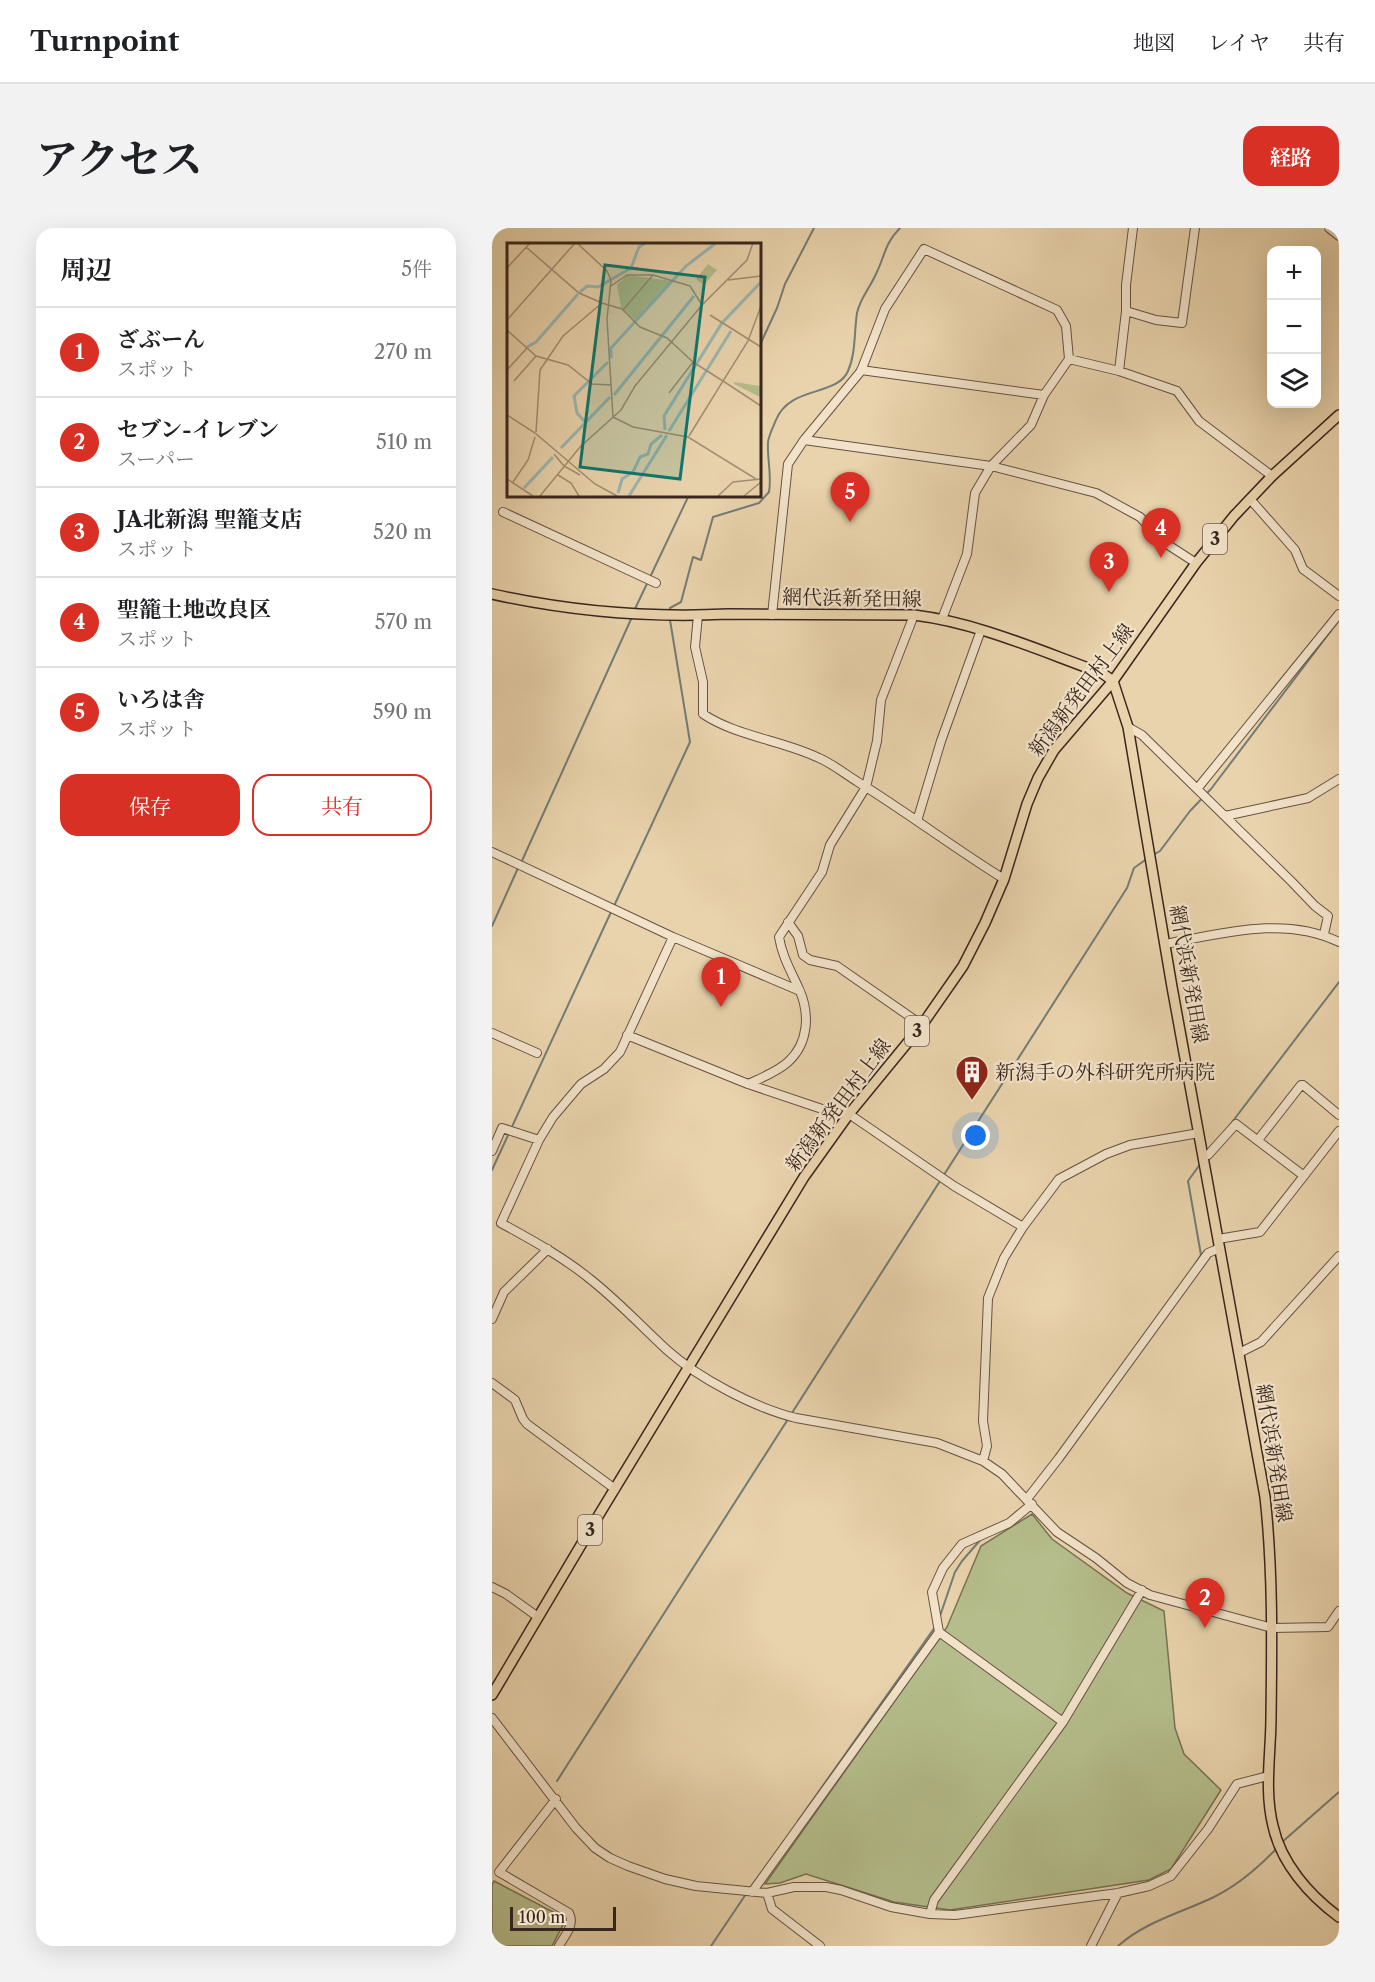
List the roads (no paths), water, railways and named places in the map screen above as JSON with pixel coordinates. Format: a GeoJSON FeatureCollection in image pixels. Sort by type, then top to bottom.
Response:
{"type":"FeatureCollection","features":[{"type":"Feature","properties":{"kind":"main road","name":"新潟新発田村上線"},"geometry":{"type":"LineString","coordinates":[[492,1695],[804,1177],[849,1114],[922,1025],[963,966],[1004,879],[1027,804],[1054,750],[1113,681],[1196,563],[1250,499],[1339,415]]}},
{"type":"Feature","properties":{"kind":"main road","name":"網代浜新発田線"},"geometry":{"type":"LineString","coordinates":[[492,594],[608,611],[698,615],[914,615],[942,619],[981,630],[1102,673],[1113,681],[1128,727],[1265,1497],[1270,1544],[1272,1628],[1268,1776],[1273,1828],[1280,1848],[1302,1882],[1318,1901],[1339,1917]]}},
{"type":"Feature","properties":{"kind":"street"},"geometry":{"type":"LineString","coordinates":[[1119,371],[1133,228]]}},
{"type":"Feature","properties":{"kind":"street"},"geometry":{"type":"LineString","coordinates":[[1126,311],[1156,320],[1182,323],[1196,228]]}},
{"type":"Feature","properties":{"kind":"street"},"geometry":{"type":"LineString","coordinates":[[1329,228],[1339,236]]}},
{"type":"Feature","properties":{"kind":"street"},"geometry":{"type":"LineString","coordinates":[[772,615],[788,464],[804,440],[846,392],[861,370],[885,309],[924,249],[933,251],[1057,310],[1066,327],[1069,359],[1044,396],[1031,425],[991,466],[975,493],[967,554],[942,619]]}},
{"type":"Feature","properties":{"kind":"street"},"geometry":{"type":"LineString","coordinates":[[1069,359],[1119,371],[1177,391],[1199,421],[1272,476]]}},
{"type":"Feature","properties":{"kind":"street"},"geometry":{"type":"LineString","coordinates":[[861,370],[1044,396]]}},
{"type":"Feature","properties":{"kind":"street"},"geometry":{"type":"LineString","coordinates":[[804,440],[991,466],[1096,493],[1140,517],[1162,541],[1196,563]]}},
{"type":"Feature","properties":{"kind":"street"},"geometry":{"type":"LineString","coordinates":[[1250,499],[1295,550],[1303,569],[1339,596]]}},
{"type":"Feature","properties":{"kind":"street"},"geometry":{"type":"LineString","coordinates":[[503,512],[656,583]]}},
{"type":"Feature","properties":{"kind":"street"},"geometry":{"type":"LineString","coordinates":[[1197,789],[1339,614]]}},
{"type":"Feature","properties":{"kind":"street"},"geometry":{"type":"LineString","coordinates":[[698,615],[695,647],[703,682],[703,714],[725,726],[764,740],[790,746],[819,758],[1004,879]]}},
{"type":"Feature","properties":{"kind":"street"},"geometry":{"type":"LineString","coordinates":[[748,1084],[782,1066],[802,1044],[807,1016],[801,991],[784,959],[779,937],[822,872],[830,845],[866,787],[878,741],[882,700],[914,615]]}},
{"type":"Feature","properties":{"kind":"street"},"geometry":{"type":"LineString","coordinates":[[917,821],[941,741],[981,630]]}},
{"type":"Feature","properties":{"kind":"street"},"geometry":{"type":"LineString","coordinates":[[1128,727],[1142,735],[1315,906],[1328,916],[1324,934]]}},
{"type":"Feature","properties":{"kind":"street"},"geometry":{"type":"LineString","coordinates":[[1225,816],[1308,798],[1339,779]]}},
{"type":"Feature","properties":{"kind":"street"},"geometry":{"type":"LineString","coordinates":[[492,852],[673,937],[801,991]]}},
{"type":"Feature","properties":{"kind":"street"},"geometry":{"type":"LineString","coordinates":[[788,922],[798,936],[804,955],[810,960],[837,966],[922,1025]]}},
{"type":"Feature","properties":{"kind":"street"},"geometry":{"type":"LineString","coordinates":[[1165,944],[1259,928],[1279,927],[1324,934],[1339,942]]}},
{"type":"Feature","properties":{"kind":"street"},"geometry":{"type":"LineString","coordinates":[[501,1223],[539,1140],[553,1117],[573,1091],[615,1058],[673,937]]}},
{"type":"Feature","properties":{"kind":"street"},"geometry":{"type":"LineString","coordinates":[[492,1033],[537,1053]]}},
{"type":"Feature","properties":{"kind":"street"},"geometry":{"type":"LineString","coordinates":[[627,1035],[748,1084],[828,1111],[849,1114],[954,1186],[1023,1227]]}},
{"type":"Feature","properties":{"kind":"street"},"geometry":{"type":"LineString","coordinates":[[1258,1140],[1301,1085],[1339,1115]]}},
{"type":"Feature","properties":{"kind":"street"},"geometry":{"type":"LineString","coordinates":[[1203,1156],[1208,1155],[1234,1124],[1304,1176]]}},
{"type":"Feature","properties":{"kind":"street"},"geometry":{"type":"LineString","coordinates":[[492,1151],[502,1128],[539,1140]]}},
{"type":"Feature","properties":{"kind":"street"},"geometry":{"type":"LineString","coordinates":[[1063,1722],[939,1632],[932,1592],[944,1568],[962,1544],[1009,1523],[1030,1502],[1208,1253],[1219,1244],[1260,1233],[1339,1131]]}},
{"type":"Feature","properties":{"kind":"street"},"geometry":{"type":"LineString","coordinates":[[983,1461],[987,1446],[983,1421],[988,1298],[1004,1258],[1023,1227],[1059,1179],[1106,1154],[1130,1145],[1199,1133]]}},
{"type":"Feature","properties":{"kind":"street"},"geometry":{"type":"LineString","coordinates":[[492,1219],[548,1249],[620,1304],[689,1367],[748,1402],[773,1412],[937,1443],[983,1461],[1002,1474],[1057,1532],[1096,1558],[1127,1583],[1165,1600],[1272,1628],[1339,1626]]}},
{"type":"Feature","properties":{"kind":"street"},"geometry":{"type":"LineString","coordinates":[[492,1319],[504,1292],[548,1249]]}},
{"type":"Feature","properties":{"kind":"street"},"geometry":{"type":"LineString","coordinates":[[1239,1353],[1262,1342],[1339,1256]]}},
{"type":"Feature","properties":{"kind":"street"},"geometry":{"type":"LineString","coordinates":[[492,1383],[516,1400],[527,1424],[615,1490]]}},
{"type":"Feature","properties":{"kind":"street"},"geometry":{"type":"LineString","coordinates":[[492,1587],[538,1617]]}},
{"type":"Feature","properties":{"kind":"street"},"geometry":{"type":"LineString","coordinates":[[930,1914],[934,1900],[1063,1722],[1142,1590]]}},
{"type":"Feature","properties":{"kind":"street"},"geometry":{"type":"LineString","coordinates":[[1328,1627],[1339,1611]]}},
{"type":"Feature","properties":{"kind":"street"},"geometry":{"type":"LineString","coordinates":[[752,1892],[939,1632]]}},
{"type":"Feature","properties":{"kind":"street"},"geometry":{"type":"LineString","coordinates":[[492,1718],[583,1834],[595,1848],[610,1858],[684,1884],[767,1893],[794,1887],[826,1887],[842,1890],[891,1907],[930,1914],[955,1915],[1118,1893],[1149,1886],[1171,1876],[1208,1829],[1219,1808],[1237,1784],[1268,1776]]}},
{"type":"Feature","properties":{"kind":"street"},"geometry":{"type":"LineString","coordinates":[[556,1799],[499,1872],[569,1912],[572,1924],[559,1946]]}},
{"type":"Feature","properties":{"kind":"street"},"geometry":{"type":"LineString","coordinates":[[767,1893],[772,1908],[820,1946]]}},
{"type":"Feature","properties":{"kind":"street"},"geometry":{"type":"LineString","coordinates":[[1091,1946],[1118,1893]]}},
{"type":"Feature","properties":{"kind":"waterway"},"geometry":{"type":"LineString","coordinates":[[760,345],[785,284],[814,228]]}},
{"type":"Feature","properties":{"kind":"waterway"},"geometry":{"type":"LineString","coordinates":[[670,608],[681,602],[693,557],[701,560],[713,517],[759,503],[769,492],[768,442],[776,420],[783,409],[802,396],[834,385],[848,371],[854,350],[858,308],[873,281],[888,245],[900,228]]}},
{"type":"Feature","properties":{"kind":"waterway"},"geometry":{"type":"LineString","coordinates":[[634,611],[689,496]]}},
{"type":"Feature","properties":{"kind":"waterway"},"geometry":{"type":"LineString","coordinates":[[521,863],[632,617]]}},
{"type":"Feature","properties":{"kind":"waterway"},"geometry":{"type":"LineString","coordinates":[[614,906],[690,742],[670,620]]}},
{"type":"Feature","properties":{"kind":"waterway"},"geometry":{"type":"LineString","coordinates":[[1153,855],[1160,851],[1190,811],[1211,789],[1339,620]]}},
{"type":"Feature","properties":{"kind":"waterway"},"geometry":{"type":"LineString","coordinates":[[557,1781],[1127,888],[1134,868],[1148,858]]}},
{"type":"Feature","properties":{"kind":"waterway"},"geometry":{"type":"LineString","coordinates":[[492,926],[518,868]]}},
{"type":"Feature","properties":{"kind":"waterway"},"geometry":{"type":"LineString","coordinates":[[492,1170],[611,912]]}},
{"type":"Feature","properties":{"kind":"waterway"},"geometry":{"type":"LineString","coordinates":[[1226,1130],[1339,982]]}},
{"type":"Feature","properties":{"kind":"waterway"},"geometry":{"type":"LineString","coordinates":[[1192,1269],[1201,1255],[1188,1181],[1201,1163]]}},
{"type":"Feature","properties":{"kind":"waterway"},"geometry":{"type":"LineString","coordinates":[[940,1616],[955,1572],[982,1538]]}},
{"type":"Feature","properties":{"kind":"waterway"},"geometry":{"type":"LineString","coordinates":[[798,1821],[935,1627]]}},
{"type":"Feature","properties":{"kind":"waterway"},"geometry":{"type":"LineString","coordinates":[[1281,1843],[1339,1792]]}},
{"type":"Feature","properties":{"kind":"waterway"},"geometry":{"type":"LineString","coordinates":[[1118,1946],[1151,1924],[1230,1888],[1277,1848]]}},
{"type":"Feature","properties":{"kind":"waterway"},"geometry":{"type":"LineString","coordinates":[[711,1946],[746,1894]]}},
{"type":"Feature","properties":{"kind":"place","name":"いろは舎"},"geometry":{"type":"Point","coordinates":[850,522]}},
{"type":"Feature","properties":{"kind":"place","name":"聖籠土地改良区"},"geometry":{"type":"Point","coordinates":[1161,558]}},
{"type":"Feature","properties":{"kind":"place","name":"JA北新潟 聖籠支店"},"geometry":{"type":"Point","coordinates":[1109,592]}},
{"type":"Feature","properties":{"kind":"place","name":"ざぶーん"},"geometry":{"type":"Point","coordinates":[721,1007]}},
{"type":"Feature","properties":{"kind":"place","name":"新潟手の外科研究所病院"},"geometry":{"type":"Point","coordinates":[972,1101]}},
{"type":"Feature","properties":{"kind":"place","name":"セブン-イレブン"},"geometry":{"type":"Point","coordinates":[1205,1628]}}]}
